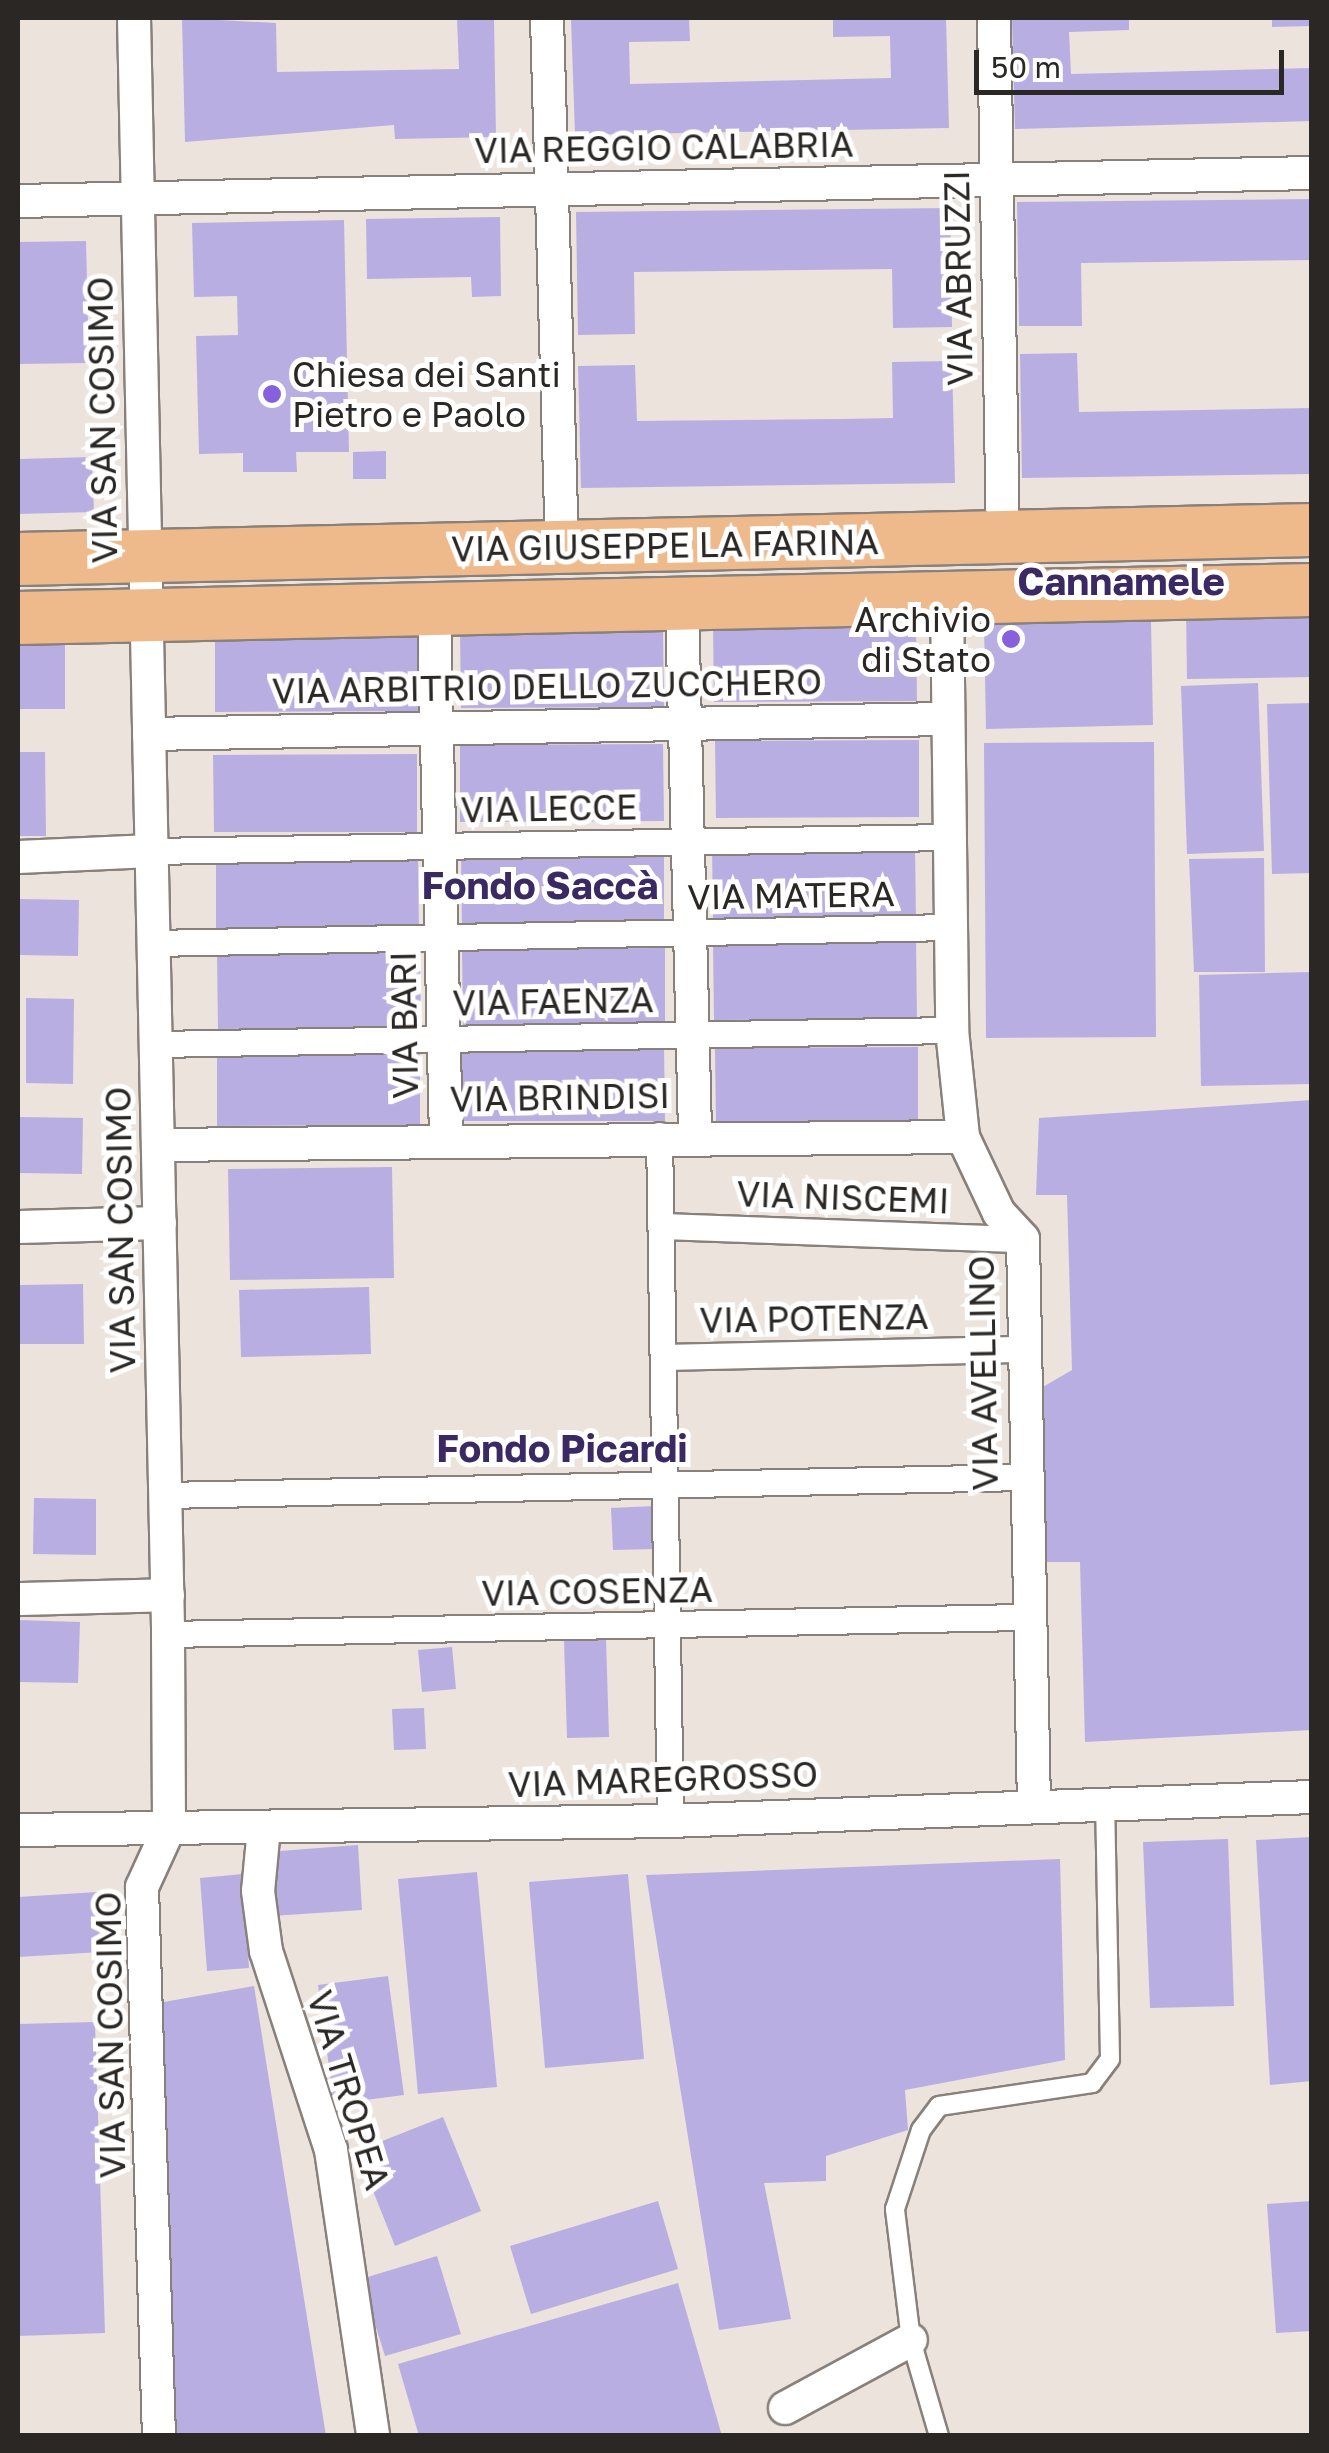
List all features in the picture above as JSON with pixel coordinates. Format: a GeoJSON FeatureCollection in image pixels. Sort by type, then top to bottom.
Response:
{"type":"FeatureCollection","features":[{"type":"Feature","properties":{"kind":"main road","name":"VIA GIUSEPPE LA FARINA"},"geometry":{"type":"LineString","coordinates":[[18,559],[1312,530]]}},
{"type":"Feature","properties":{"kind":"main road","name":"VIA GIUSEPPE LA FARINA"},"geometry":{"type":"LineString","coordinates":[[18,618],[1312,590]]}},
{"type":"Feature","properties":{"kind":"street","name":"VIA SAN COSIMO"},"geometry":{"type":"LineString","coordinates":[[134,18],[168,1596],[169,1828],[142,1888],[160,2436]]}},
{"type":"Feature","properties":{"kind":"street"},"geometry":{"type":"LineString","coordinates":[[548,18],[562,547]]}},
{"type":"Feature","properties":{"kind":"street","name":"VIA ABRUZZI"},"geometry":{"type":"LineString","coordinates":[[994,18],[1003,537]]}},
{"type":"Feature","properties":{"kind":"street","name":"VIA REGGIO CALABRIA"},"geometry":{"type":"LineString","coordinates":[[18,202],[1312,173]]}},
{"type":"Feature","properties":{"kind":"street","name":"VIA AVELLINO"},"geometry":{"type":"LineString","coordinates":[[947,597],[952,1030],[963,1137],[999,1214],[1022,1239],[1026,1617],[1034,1806]]}},
{"type":"Feature","properties":{"kind":"street"},"geometry":{"type":"LineString","coordinates":[[682,604],[695,1134]]}},
{"type":"Feature","properties":{"kind":"street","name":"VIA BARI"},"geometry":{"type":"LineString","coordinates":[[434,609],[446,1139]]}},
{"type":"Feature","properties":{"kind":"street","name":"VIA ARBITRIO DELLO ZUCCHERO"},"geometry":{"type":"LineString","coordinates":[[149,734],[946,719]]}},
{"type":"Feature","properties":{"kind":"street","name":"VIA LECCE"},"geometry":{"type":"LineString","coordinates":[[152,851],[947,837]]}},
{"type":"Feature","properties":{"kind":"street"},"geometry":{"type":"LineString","coordinates":[[18,857],[152,851]]}},
{"type":"Feature","properties":{"kind":"street","name":"VIA MATERA"},"geometry":{"type":"LineString","coordinates":[[154,943],[950,926]]}},
{"type":"Feature","properties":{"kind":"street","name":"VIA FAENZA"},"geometry":{"type":"LineString","coordinates":[[156,1044],[952,1030]]}},
{"type":"Feature","properties":{"kind":"street","name":"VIA BRINDISI"},"geometry":{"type":"LineString","coordinates":[[158,1145],[695,1134],[963,1137]]}},
{"type":"Feature","properties":{"kind":"street"},"geometry":{"type":"LineString","coordinates":[[659,1135],[670,1625],[670,1821]]}},
{"type":"Feature","properties":{"kind":"street"},"geometry":{"type":"LineString","coordinates":[[18,1226],[160,1223]]}},
{"type":"Feature","properties":{"kind":"street","name":"VIA NISCEMI"},"geometry":{"type":"LineString","coordinates":[[662,1226],[1022,1239]]}},
{"type":"Feature","properties":{"kind":"street","name":"VIA POTENZA"},"geometry":{"type":"LineString","coordinates":[[665,1357],[1024,1349]]}},
{"type":"Feature","properties":{"kind":"street"},"geometry":{"type":"LineString","coordinates":[[165,1495],[1025,1477]]}},
{"type":"Feature","properties":{"kind":"street"},"geometry":{"type":"LineString","coordinates":[[18,1599],[168,1596]]}},
{"type":"Feature","properties":{"kind":"street","name":"VIA COSENZA"},"geometry":{"type":"LineString","coordinates":[[168,1634],[1026,1617]]}},
{"type":"Feature","properties":{"kind":"street","name":"VIA MAREGROSSO"},"geometry":{"type":"LineString","coordinates":[[18,1830],[670,1821],[1312,1797]]}},
{"type":"Feature","properties":{"kind":"street","name":"VIA TROPEA"},"geometry":{"type":"LineString","coordinates":[[264,1828],[258,1891],[266,1951],[332,2150],[373,2436]]}},
{"type":"Feature","properties":{"kind":"street"},"geometry":{"type":"LineString","coordinates":[[785,2408],[911,2340]]}},
{"type":"Feature","properties":{"kind":"lane"},"geometry":{"type":"LineString","coordinates":[[939,2436],[911,2340],[895,2209],[921,2130],[939,2106],[1092,2083],[1110,2059],[1105,1804]]}},
{"type":"Feature","properties":{"kind":"building"},"geometry":{"type":"Polygon","coordinates":[[[182,18],[276,23],[277,72],[459,69],[457,18],[494,18],[496,137],[395,139],[394,125],[185,142],[182,18]]]}},
{"type":"Feature","properties":{"kind":"building"},"geometry":{"type":"Polygon","coordinates":[[[571,18],[689,18],[690,41],[629,42],[630,84],[891,78],[890,36],[833,37],[833,18],[946,18],[949,128],[575,135],[571,18]]]}},
{"type":"Feature","properties":{"kind":"building"},"geometry":{"type":"Polygon","coordinates":[[[1012,18],[1129,18],[1129,30],[1069,32],[1071,74],[1312,68],[1312,121],[1015,129],[1012,18]]]}},
{"type":"Feature","properties":{"kind":"building"},"geometry":{"type":"Polygon","coordinates":[[[1272,18],[1312,18],[1312,26],[1272,27],[1272,18]]]}},
{"type":"Feature","properties":{"kind":"building"},"geometry":{"type":"Polygon","coordinates":[[[1312,199],[1312,260],[1081,263],[1082,326],[1019,326],[1017,202],[1312,199]]]}},
{"type":"Feature","properties":{"kind":"building"},"geometry":{"type":"Polygon","coordinates":[[[950,208],[952,327],[893,328],[892,269],[634,272],[635,334],[578,335],[576,212],[950,208]]]}},
{"type":"Feature","properties":{"kind":"building"},"geometry":{"type":"Polygon","coordinates":[[[500,217],[501,296],[472,297],[471,277],[367,279],[366,219],[500,217]]]}},
{"type":"Feature","properties":{"kind":"building","name":"Chiesa dei Santi Pietro e Paolo"},"geometry":{"type":"Polygon","coordinates":[[[344,220],[349,452],[296,452],[297,472],[243,472],[243,453],[199,454],[196,336],[238,335],[237,296],[194,297],[192,223],[344,220]]]}},
{"type":"Feature","properties":{"kind":"building"},"geometry":{"type":"Polygon","coordinates":[[[86,241],[89,363],[18,364],[18,242],[86,241]]]}},
{"type":"Feature","properties":{"kind":"building"},"geometry":{"type":"Polygon","coordinates":[[[1077,353],[1079,412],[1312,408],[1312,474],[1022,478],[1020,354],[1077,353]]]}},
{"type":"Feature","properties":{"kind":"building"},"geometry":{"type":"Polygon","coordinates":[[[952,361],[955,483],[581,488],[578,366],[635,365],[637,421],[842,419],[893,418],[892,362],[952,361]]]}},
{"type":"Feature","properties":{"kind":"building","name":"Chiesa dei Santi Pietro e Paolo"},"geometry":{"type":"Polygon","coordinates":[[[386,451],[386,479],[353,479],[353,452],[386,451]]]}},
{"type":"Feature","properties":{"kind":"building"},"geometry":{"type":"Polygon","coordinates":[[[92,457],[94,512],[18,514],[18,459],[92,457]]]}},
{"type":"Feature","properties":{"kind":"building"},"geometry":{"type":"Polygon","coordinates":[[[1312,606],[1312,677],[1187,679],[1186,608],[1312,606]]]}},
{"type":"Feature","properties":{"kind":"building"},"geometry":{"type":"Polygon","coordinates":[[[1151,620],[1153,725],[986,729],[984,623],[1151,620]]]}},
{"type":"Feature","properties":{"kind":"building"},"geometry":{"type":"Polygon","coordinates":[[[916,624],[917,701],[714,702],[713,625],[916,624]]]}},
{"type":"Feature","properties":{"kind":"building"},"geometry":{"type":"Polygon","coordinates":[[[460,631],[663,631],[664,707],[461,708],[460,631]]]}},
{"type":"Feature","properties":{"kind":"building"},"geometry":{"type":"Polygon","coordinates":[[[417,634],[418,711],[215,712],[215,635],[417,634]]]}},
{"type":"Feature","properties":{"kind":"building"},"geometry":{"type":"Polygon","coordinates":[[[18,643],[65,643],[65,709],[18,709],[18,643]]]}},
{"type":"Feature","properties":{"kind":"building"},"geometry":{"type":"Polygon","coordinates":[[[1258,683],[1264,851],[1187,854],[1181,686],[1258,683]]]}},
{"type":"Feature","properties":{"kind":"building"},"geometry":{"type":"Polygon","coordinates":[[[1312,703],[1312,873],[1272,874],[1267,704],[1312,703]]]}},
{"type":"Feature","properties":{"kind":"building"},"geometry":{"type":"Polygon","coordinates":[[[919,740],[919,817],[716,818],[715,741],[919,740]]]}},
{"type":"Feature","properties":{"kind":"building"},"geometry":{"type":"Polygon","coordinates":[[[1154,742],[1156,1037],[986,1038],[984,743],[1154,742]]]}},
{"type":"Feature","properties":{"kind":"building"},"geometry":{"type":"Polygon","coordinates":[[[663,744],[664,821],[460,822],[460,745],[663,744]]]}},
{"type":"Feature","properties":{"kind":"building"},"geometry":{"type":"Polygon","coordinates":[[[18,752],[45,752],[46,836],[18,836],[18,752]]]}},
{"type":"Feature","properties":{"kind":"building"},"geometry":{"type":"Polygon","coordinates":[[[417,754],[417,832],[214,832],[213,755],[417,754]]]}},
{"type":"Feature","properties":{"kind":"building"},"geometry":{"type":"Polygon","coordinates":[[[712,845],[915,845],[916,922],[713,923],[712,845]]]}},
{"type":"Feature","properties":{"kind":"building"},"geometry":{"type":"Polygon","coordinates":[[[664,851],[664,928],[462,928],[461,852],[664,851]]]}},
{"type":"Feature","properties":{"kind":"building"},"geometry":{"type":"Polygon","coordinates":[[[216,858],[418,858],[419,934],[216,935],[216,858]]]}},
{"type":"Feature","properties":{"kind":"building"},"geometry":{"type":"Polygon","coordinates":[[[1264,858],[1265,972],[1194,972],[1189,859],[1264,858]]]}},
{"type":"Feature","properties":{"kind":"building"},"geometry":{"type":"Polygon","coordinates":[[[18,899],[79,900],[78,956],[18,955],[18,899]]]}},
{"type":"Feature","properties":{"kind":"building"},"geometry":{"type":"Polygon","coordinates":[[[916,942],[917,1019],[714,1020],[713,943],[916,942]]]}},
{"type":"Feature","properties":{"kind":"building"},"geometry":{"type":"Polygon","coordinates":[[[665,948],[665,1025],[463,1026],[462,949],[665,948]]]}},
{"type":"Feature","properties":{"kind":"building"},"geometry":{"type":"Polygon","coordinates":[[[217,952],[420,952],[421,1028],[218,1029],[217,952]]]}},
{"type":"Feature","properties":{"kind":"building"},"geometry":{"type":"Polygon","coordinates":[[[1312,972],[1312,1084],[1201,1086],[1199,975],[1312,972]]]}},
{"type":"Feature","properties":{"kind":"building"},"geometry":{"type":"Polygon","coordinates":[[[26,998],[74,999],[73,1084],[26,1083],[26,998]]]}},
{"type":"Feature","properties":{"kind":"building"},"geometry":{"type":"Polygon","coordinates":[[[664,1044],[665,1121],[462,1121],[462,1045],[664,1044]]]}},
{"type":"Feature","properties":{"kind":"building"},"geometry":{"type":"Polygon","coordinates":[[[918,1047],[918,1123],[716,1124],[715,1048],[918,1047]]]}},
{"type":"Feature","properties":{"kind":"building"},"geometry":{"type":"Polygon","coordinates":[[[420,1049],[420,1125],[217,1126],[217,1050],[420,1049]]]}},
{"type":"Feature","properties":{"kind":"building"},"geometry":{"type":"Polygon","coordinates":[[[1312,1100],[1312,1730],[1085,1742],[1080,1562],[1046,1562],[1041,1388],[1072,1370],[1067,1195],[1036,1195],[1039,1118],[1312,1100]]]}},
{"type":"Feature","properties":{"kind":"building"},"geometry":{"type":"Polygon","coordinates":[[[20,1117],[83,1118],[82,1174],[20,1173],[20,1117]]]}},
{"type":"Feature","properties":{"kind":"building"},"geometry":{"type":"Polygon","coordinates":[[[392,1167],[394,1278],[230,1280],[228,1169],[392,1167]]]}},
{"type":"Feature","properties":{"kind":"building"},"geometry":{"type":"Polygon","coordinates":[[[83,1284],[84,1344],[20,1344],[20,1285],[83,1284]]]}},
{"type":"Feature","properties":{"kind":"building"},"geometry":{"type":"Polygon","coordinates":[[[369,1287],[371,1354],[241,1357],[239,1290],[369,1287]]]}},
{"type":"Feature","properties":{"kind":"building"},"geometry":{"type":"Polygon","coordinates":[[[34,1498],[96,1499],[96,1555],[33,1554],[34,1498]]]}},
{"type":"Feature","properties":{"kind":"building"},"geometry":{"type":"Polygon","coordinates":[[[654,1506],[656,1549],[613,1550],[611,1508],[654,1506]]]}},
{"type":"Feature","properties":{"kind":"building"},"geometry":{"type":"Polygon","coordinates":[[[18,1620],[80,1622],[78,1683],[18,1682],[18,1620]]]}},
{"type":"Feature","properties":{"kind":"building"},"geometry":{"type":"Polygon","coordinates":[[[606,1639],[609,1737],[567,1738],[564,1640],[606,1639]]]}},
{"type":"Feature","properties":{"kind":"building"},"geometry":{"type":"Polygon","coordinates":[[[452,1647],[456,1689],[422,1692],[418,1650],[452,1647]]]}},
{"type":"Feature","properties":{"kind":"building"},"geometry":{"type":"Polygon","coordinates":[[[424,1708],[426,1749],[394,1750],[392,1709],[424,1708]]]}},
{"type":"Feature","properties":{"kind":"building"},"geometry":{"type":"Polygon","coordinates":[[[1312,1837],[1312,2081],[1270,2085],[1256,1840],[1312,1837]]]}},
{"type":"Feature","properties":{"kind":"building"},"geometry":{"type":"Polygon","coordinates":[[[1228,1839],[1234,2006],[1150,2008],[1143,1842],[1228,1839]]]}},
{"type":"Feature","properties":{"kind":"building"},"geometry":{"type":"Polygon","coordinates":[[[358,1845],[362,1910],[272,1916],[267,1852],[358,1845]]]}},
{"type":"Feature","properties":{"kind":"building"},"geometry":{"type":"Polygon","coordinates":[[[1060,1859],[1065,2060],[905,2090],[908,2130],[826,2156],[826,2181],[764,2183],[791,2319],[719,2330],[646,1875],[1060,1859]]]}},
{"type":"Feature","properties":{"kind":"building"},"geometry":{"type":"Polygon","coordinates":[[[477,1872],[497,2087],[418,2094],[398,1879],[477,1872]]]}},
{"type":"Feature","properties":{"kind":"building"},"geometry":{"type":"Polygon","coordinates":[[[243,1874],[249,1968],[207,1971],[200,1878],[243,1874]]]}},
{"type":"Feature","properties":{"kind":"building"},"geometry":{"type":"Polygon","coordinates":[[[628,1874],[644,2059],[545,2068],[529,1882],[628,1874]]]}},
{"type":"Feature","properties":{"kind":"building"},"geometry":{"type":"Polygon","coordinates":[[[97,1892],[101,1952],[18,1957],[18,1897],[97,1892]]]}},
{"type":"Feature","properties":{"kind":"building"},"geometry":{"type":"Polygon","coordinates":[[[388,1976],[404,2095],[334,2104],[318,1985],[388,1976]]]}},
{"type":"Feature","properties":{"kind":"building"},"geometry":{"type":"Polygon","coordinates":[[[254,1986],[326,2436],[176,2436],[158,2003],[254,1986]]]}},
{"type":"Feature","properties":{"kind":"building"},"geometry":{"type":"Polygon","coordinates":[[[95,2022],[105,2333],[18,2336],[18,2024],[95,2022]]]}},
{"type":"Feature","properties":{"kind":"building"},"geometry":{"type":"Polygon","coordinates":[[[443,2117],[481,2211],[395,2246],[357,2151],[443,2117]]]}},
{"type":"Feature","properties":{"kind":"building"},"geometry":{"type":"Polygon","coordinates":[[[658,2201],[678,2269],[531,2314],[510,2246],[658,2201]]]}},
{"type":"Feature","properties":{"kind":"building"},"geometry":{"type":"Polygon","coordinates":[[[1312,2201],[1312,2331],[1276,2333],[1267,2204],[1312,2201]]]}},
{"type":"Feature","properties":{"kind":"building"},"geometry":{"type":"Polygon","coordinates":[[[437,2256],[461,2334],[385,2356],[361,2279],[437,2256]]]}},
{"type":"Feature","properties":{"kind":"building"},"geometry":{"type":"Polygon","coordinates":[[[678,2283],[722,2436],[419,2436],[398,2364],[678,2283]]]}},
{"type":"Feature","properties":{"kind":"place","name":"Chiesa dei Santi Pietro e Paolo"},"geometry":{"type":"Point","coordinates":[272,394]}},
{"type":"Feature","properties":{"kind":"place","name":"Archivio di Stato"},"geometry":{"type":"Point","coordinates":[1011,639]}},
{"type":"Feature","properties":{"kind":"district","name":"Cannamele"},"geometry":{"type":"Point","coordinates":[1121,581]}},
{"type":"Feature","properties":{"kind":"district","name":"Fondo Saccà"},"geometry":{"type":"Point","coordinates":[540,885]}},
{"type":"Feature","properties":{"kind":"district","name":"Fondo Picardi"},"geometry":{"type":"Point","coordinates":[562,1448]}}]}
